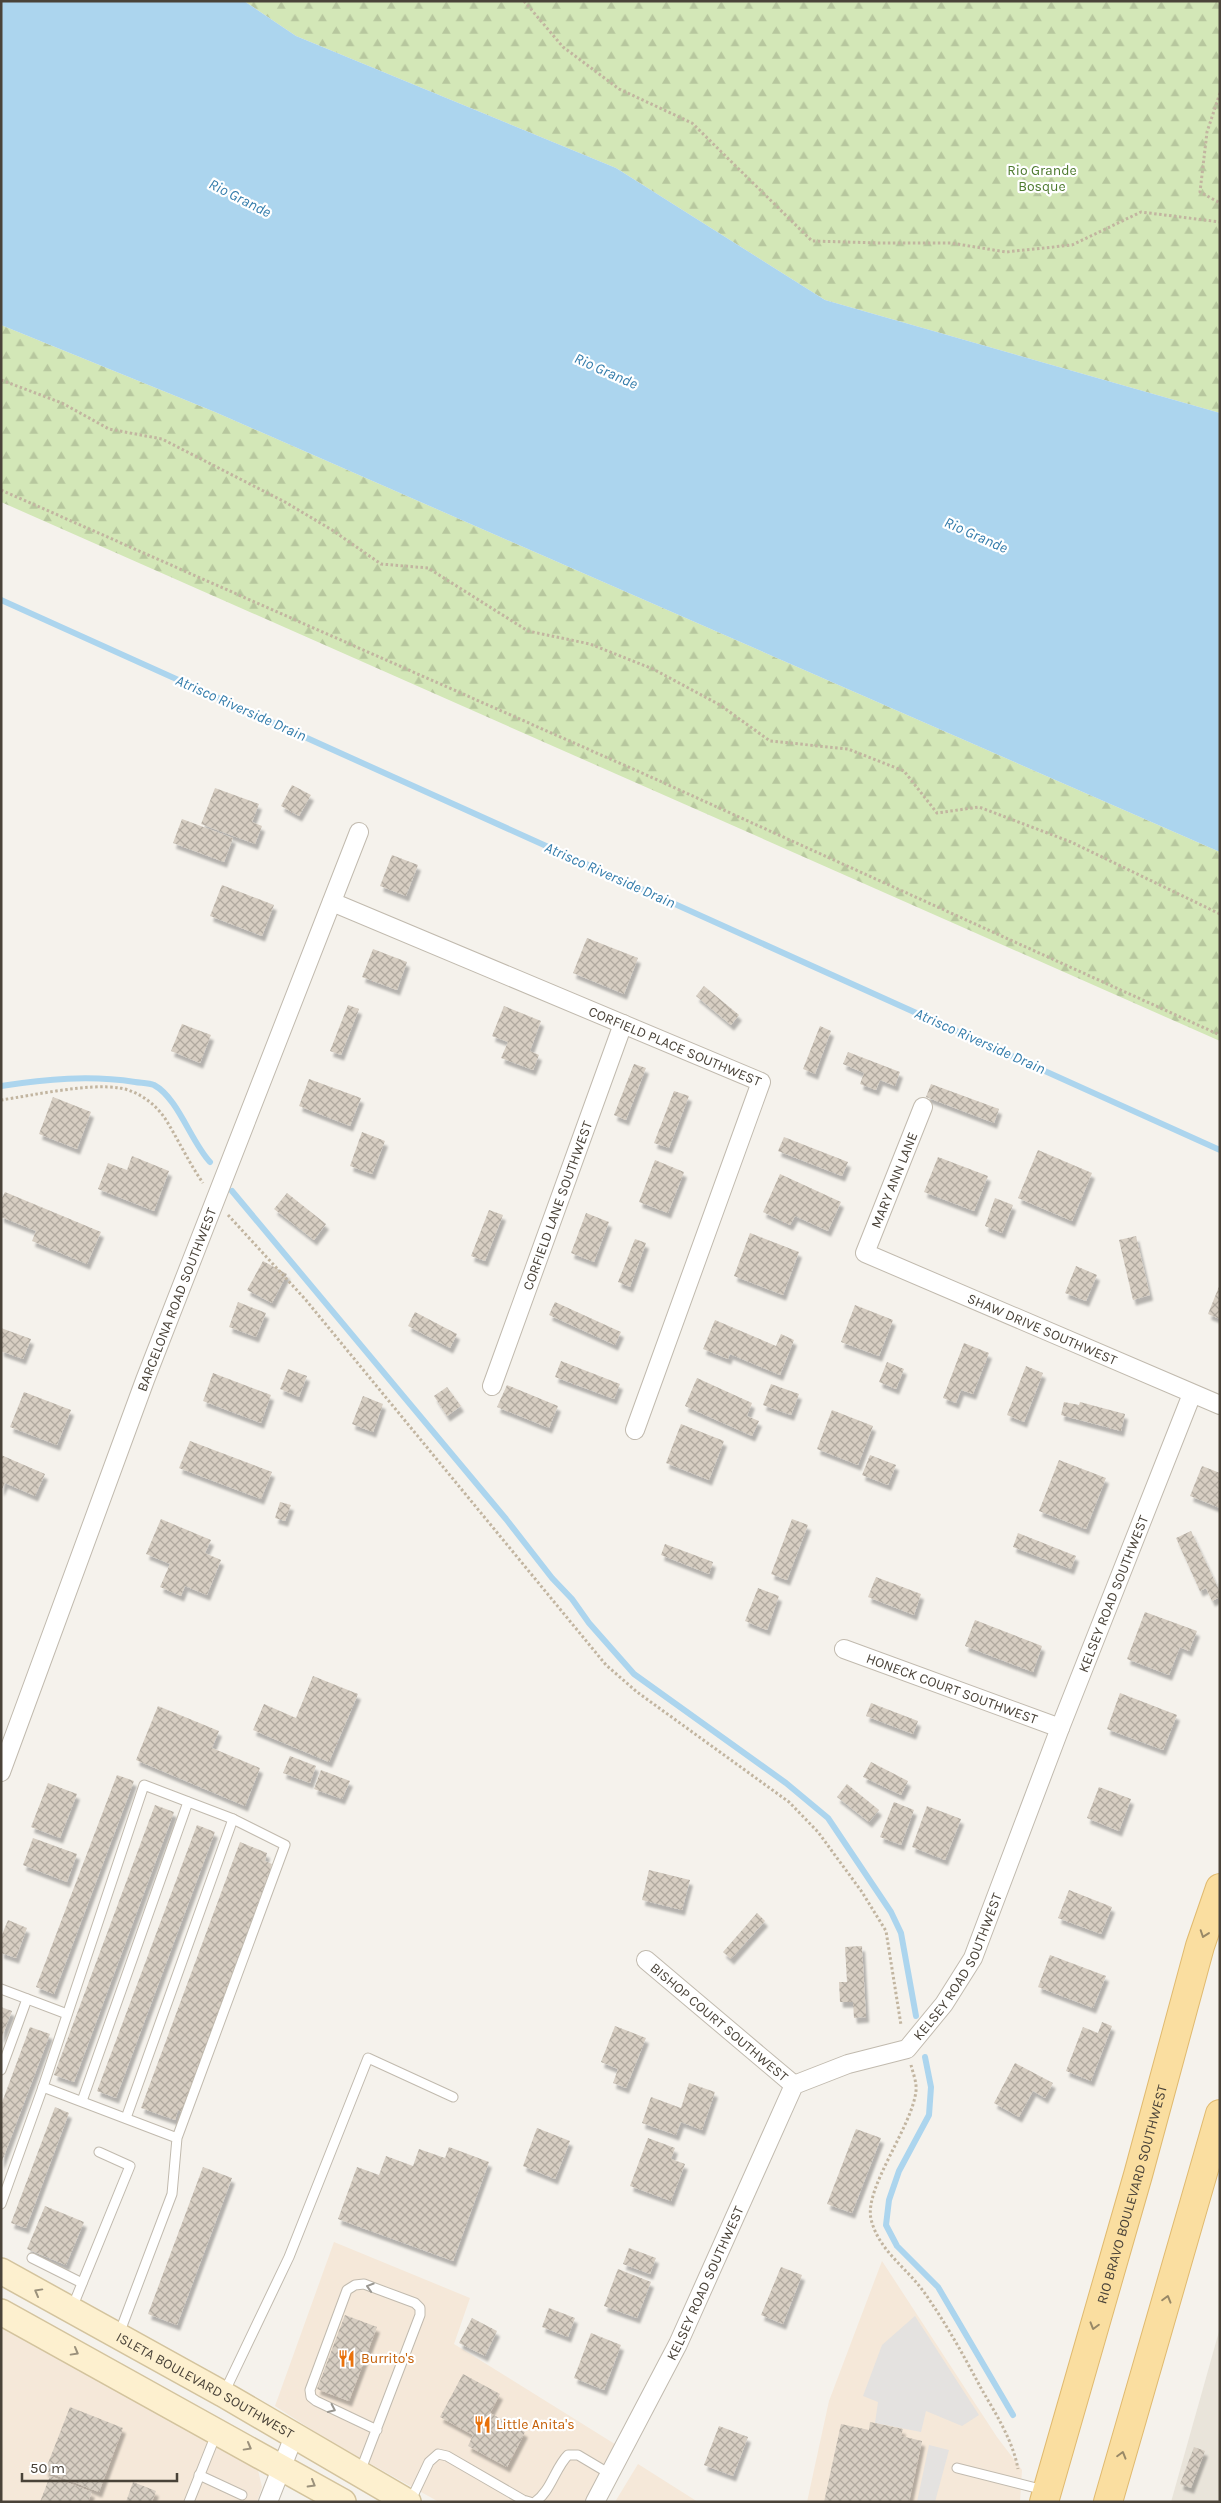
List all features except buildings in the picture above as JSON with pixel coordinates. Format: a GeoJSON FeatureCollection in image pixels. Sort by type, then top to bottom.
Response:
{"type":"FeatureCollection","features":[{"type":"Feature","properties":{"kind":"main road","name":"RIO BRAVO BOULEVARD SOUTHWEST"},"geometry":{"type":"LineString","coordinates":[[1046,2496],[1138,2175],[1200,1946],[1220,1888]]}},
{"type":"Feature","properties":{"kind":"main road"},"geometry":{"type":"LineString","coordinates":[[1108,2502],[1220,2114]]}},
{"type":"Feature","properties":{"kind":"main road","name":"ISLETA BOULEVARD SOUTHWEST"},"geometry":{"type":"LineString","coordinates":[[1,2272],[223,2394],[409,2502]]}},
{"type":"Feature","properties":{"kind":"main road"},"geometry":{"type":"LineString","coordinates":[[1,2312],[343,2502]]}},
{"type":"Feature","properties":{"kind":"street","name":"BARCELONA ROAD SOUTHWEST"},"geometry":{"type":"LineString","coordinates":[[1,1772],[145,1380],[359,832]]}},
{"type":"Feature","properties":{"kind":"street","name":"CORFIELD PLACE SOUTHWEST"},"geometry":{"type":"LineString","coordinates":[[332,902],[761,1082],[635,1430]]}},
{"type":"Feature","properties":{"kind":"street","name":"CORFIELD LANE SOUTHWEST"},"geometry":{"type":"LineString","coordinates":[[492,1386],[623,1024]]}},
{"type":"Feature","properties":{"kind":"street","name":"MARY ANN LANE"},"geometry":{"type":"LineString","coordinates":[[865,1253],[924,1107]]}},
{"type":"Feature","properties":{"kind":"street","name":"SHAW DRIVE SOUTHWEST"},"geometry":{"type":"LineString","coordinates":[[865,1253],[1220,1405]]}},
{"type":"Feature","properties":{"kind":"street","name":"KELSEY ROAD SOUTHWEST"},"geometry":{"type":"LineString","coordinates":[[594,2502],[678,2344],[794,2085],[848,2064],[907,2049],[944,2004],[973,1958],[1060,1728],[1192,1394]]}},
{"type":"Feature","properties":{"kind":"street","name":"HONECK COURT SOUTHWEST"},"geometry":{"type":"LineString","coordinates":[[844,1649],[1060,1728]]}},
{"type":"Feature","properties":{"kind":"street","name":"BISHOP COURT SOUTHWEST"},"geometry":{"type":"LineString","coordinates":[[646,1960],[794,2085]]}},
{"type":"Feature","properties":{"kind":"street"},"geometry":{"type":"LineString","coordinates":[[268,2502],[294,2436]]}},
{"type":"Feature","properties":{"kind":"lane"},"geometry":{"type":"LineString","coordinates":[[1,2204],[43,2087],[144,1785],[232,1819],[285,1845],[177,2138],[172,2194],[118,2336]]}},
{"type":"Feature","properties":{"kind":"lane"},"geometry":{"type":"LineString","coordinates":[[82,2101],[188,1802]]}},
{"type":"Feature","properties":{"kind":"lane"},"geometry":{"type":"LineString","coordinates":[[126,2118],[232,1819]]}},
{"type":"Feature","properties":{"kind":"lane"},"geometry":{"type":"LineString","coordinates":[[1,1989],[67,2014]]}},
{"type":"Feature","properties":{"kind":"lane"},"geometry":{"type":"LineString","coordinates":[[1,2070],[27,1999]]}},
{"type":"Feature","properties":{"kind":"lane"},"geometry":{"type":"LineString","coordinates":[[223,2394],[289,2257],[368,2058],[453,2097]]}},
{"type":"Feature","properties":{"kind":"lane"},"geometry":{"type":"LineString","coordinates":[[43,2087],[177,2138]]}},
{"type":"Feature","properties":{"kind":"lane"},"geometry":{"type":"LineString","coordinates":[[71,2310],[130,2166],[99,2152]]}},
{"type":"Feature","properties":{"kind":"lane"},"geometry":{"type":"LineString","coordinates":[[32,2258],[82,2283]]}},
{"type":"Feature","properties":{"kind":"lane"},"geometry":{"type":"LineString","coordinates":[[360,2474],[420,2315],[420,2308],[416,2303],[364,2284],[355,2285],[347,2290],[310,2390],[311,2397],[376,2430]]}},
{"type":"Feature","properties":{"kind":"lane"},"geometry":{"type":"LineString","coordinates":[[189,2502],[217,2431]]}},
{"type":"Feature","properties":{"kind":"lane"},"geometry":{"type":"LineString","coordinates":[[409,2502],[429,2462],[438,2454],[447,2456],[523,2500],[530,2502]]}},
{"type":"Feature","properties":{"kind":"lane"},"geometry":{"type":"LineString","coordinates":[[535,2502],[542,2497],[560,2464],[568,2455],[578,2455],[610,2474]]}},
{"type":"Feature","properties":{"kind":"lane"},"geometry":{"type":"LineString","coordinates":[[957,2468],[1021,2484],[1046,2496]]}},
{"type":"Feature","properties":{"kind":"lane"},"geometry":{"type":"LineString","coordinates":[[199,2475],[242,2495]]}},
{"type":"Feature","properties":{"kind":"path"},"geometry":{"type":"LineString","coordinates":[[524,1],[563,47],[591,68],[620,89],[692,123],[812,240],[880,244],[951,243],[1006,252],[1072,245],[1141,212],[1220,222]]}},
{"type":"Feature","properties":{"kind":"path"},"geometry":{"type":"LineString","coordinates":[[1220,93],[1207,132],[1200,192],[1220,204]]}},
{"type":"Feature","properties":{"kind":"path"},"geometry":{"type":"LineString","coordinates":[[1,380],[62,403],[109,429],[162,439],[285,502],[332,530],[381,564],[428,568],[528,631],[590,644],[652,669],[720,706],[770,741],[848,749],[904,771],[937,813],[979,808],[1071,842],[1220,914]]}},
{"type":"Feature","properties":{"kind":"path"},"geometry":{"type":"LineString","coordinates":[[1,490],[642,773],[1220,1035]]}},
{"type":"Feature","properties":{"kind":"path"},"geometry":{"type":"LineString","coordinates":[[1,1100],[94,1088],[120,1088],[138,1094],[151,1103],[165,1119],[188,1163],[215,1201],[305,1299],[606,1665],[644,1697],[790,1802],[818,1832],[862,1892],[886,1931],[899,2016],[917,2089],[912,2113],[888,2160],[871,2203],[871,2217],[879,2240],[925,2293],[965,2358],[1016,2460],[1021,2484]]}},
{"type":"Feature","properties":{"kind":"shaded area"},"geometry":{"type":"Polygon","coordinates":[[[334,2242],[470,2298],[454,2344],[618,2446],[586,2502],[439,2502],[326,2439],[275,2406],[334,2242]]]}},
{"type":"Feature","properties":{"kind":"shaded area"},"geometry":{"type":"Polygon","coordinates":[[[882,2261],[997,2437],[1022,2470],[1020,2502],[807,2502],[829,2401],[882,2261]]]}},
{"type":"Feature","properties":{"kind":"shaded area"},"geometry":{"type":"Polygon","coordinates":[[[915,2316],[979,2415],[962,2426],[926,2411],[921,2432],[875,2423],[878,2402],[863,2396],[882,2345],[915,2316]]]}},
{"type":"Feature","properties":{"kind":"shaded area"},"geometry":{"type":"Polygon","coordinates":[[[1,2323],[257,2466],[262,2487],[257,2502],[1,2502],[1,2323]]]}},
{"type":"Feature","properties":{"kind":"shaded area"},"geometry":{"type":"Polygon","coordinates":[[[1220,2328],[1220,2502],[1171,2502],[1220,2328]]]}},
{"type":"Feature","properties":{"kind":"shaded area"},"geometry":{"type":"Polygon","coordinates":[[[929,2445],[949,2450],[935,2502],[917,2502],[929,2445]]]}},
{"type":"Feature","properties":{"kind":"shaded area"},"geometry":{"type":"Polygon","coordinates":[[[638,2464],[698,2502],[615,2502],[638,2464]]]}},
{"type":"Feature","properties":{"kind":"green space","name":"Rio Grande Bosque"},"geometry":{"type":"Polygon","coordinates":[[[244,1],[1220,1],[1220,413],[825,300],[616,168],[296,36],[244,1]]]}},
{"type":"Feature","properties":{"kind":"green space"},"geometry":{"type":"Polygon","coordinates":[[[1,325],[215,412],[1220,852],[1220,1041],[1,502],[1,325]]]}},
{"type":"Feature","properties":{"kind":"water","name":"Rio Grande"},"geometry":{"type":"Polygon","coordinates":[[[1,1],[244,1],[296,36],[616,168],[825,300],[1220,413],[1220,852],[215,412],[1,325],[1,1]]]}},
{"type":"Feature","properties":{"kind":"waterway","name":"Atrisco Riverside Drain"},"geometry":{"type":"LineString","coordinates":[[1,600],[1220,1150]]}},
{"type":"Feature","properties":{"kind":"waterway"},"geometry":{"type":"LineString","coordinates":[[1,1086],[35,1081],[85,1078],[154,1085],[163,1091],[170,1100],[210,1162]]}},
{"type":"Feature","properties":{"kind":"waterway"},"geometry":{"type":"LineString","coordinates":[[232,1191],[506,1519],[552,1578],[572,1599],[589,1623],[634,1674],[786,1783],[828,1818],[891,1912],[901,1933],[916,2016]]}},
{"type":"Feature","properties":{"kind":"waterway"},"geometry":{"type":"LineString","coordinates":[[925,2057],[931,2087],[929,2115],[899,2171],[889,2200],[886,2225],[897,2246],[938,2287],[1013,2415]]}},
{"type":"Feature","properties":{"kind":"place","name":"Burrito's"},"geometry":{"type":"Point","coordinates":[347,2358]}},
{"type":"Feature","properties":{"kind":"place","name":"Little Anita's"},"geometry":{"type":"Point","coordinates":[482,2424]}}]}
